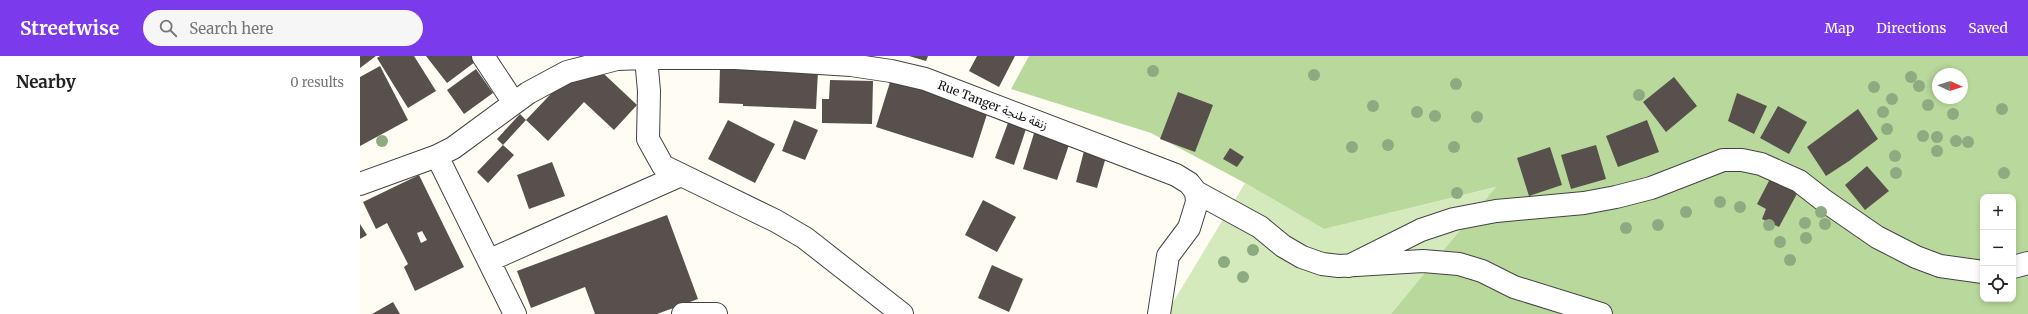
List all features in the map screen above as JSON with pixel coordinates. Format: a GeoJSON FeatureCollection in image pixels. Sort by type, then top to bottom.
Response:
{"type":"FeatureCollection","features":[{"type":"Feature","properties":{"kind":"street"},"geometry":{"type":"LineString","coordinates":[[483,56],[514,104]]}},
{"type":"Feature","properties":{"kind":"street","name":"Rue Tanger زنقة طنجة"},"geometry":{"type":"LineString","coordinates":[[360,184],[437,156],[466,140],[528,93],[566,72],[617,59],[736,57],[822,59],[851,65],[889,63],[925,79],[1176,175],[1190,183],[1196,192],[1260,227],[1283,246],[1302,257],[1322,264],[1349,266],[1423,261],[1459,264],[1482,271],[1514,287],[1601,314]]}},
{"type":"Feature","properties":{"kind":"street"},"geometry":{"type":"LineString","coordinates":[[646,58],[649,91],[648,139],[662,166],[776,222],[805,238],[902,314]]}},
{"type":"Feature","properties":{"kind":"street"},"geometry":{"type":"LineString","coordinates":[[437,156],[490,260],[515,314]]}},
{"type":"Feature","properties":{"kind":"street"},"geometry":{"type":"LineString","coordinates":[[1349,266],[1421,230],[1454,219],[1496,211],[1584,203],[1616,197],[1651,188],[1722,160],[1742,160],[1761,164],[1799,181],[1822,199],[1877,237],[1916,257],[1940,266],[1980,272]]}},
{"type":"Feature","properties":{"kind":"street"},"geometry":{"type":"LineString","coordinates":[[490,260],[681,175]]}},
{"type":"Feature","properties":{"kind":"street"},"geometry":{"type":"LineString","coordinates":[[1159,314],[1168,256],[1189,228],[1197,202],[1196,192]]}},
{"type":"Feature","properties":{"kind":"street"},"geometry":{"type":"LineString","coordinates":[[2016,266],[2028,263]]}},
{"type":"Feature","properties":{"kind":"street"},"geometry":{"type":"LineString","coordinates":[[683,314],[716,314]]}},
{"type":"Feature","properties":{"kind":"green space"},"geometry":{"type":"Polygon","coordinates":[[[1029,56],[2028,56],[2028,314],[1391,314],[1496,187],[1324,229],[1245,183],[1151,133],[1011,89],[1029,56]]]}},
{"type":"Feature","properties":{"kind":"green space"},"geometry":{"type":"Polygon","coordinates":[[[1245,183],[1324,229],[1497,187],[1391,314],[1166,314],[1245,183]]]}},
{"type":"Feature","properties":{"kind":"building"},"geometry":{"type":"Polygon","coordinates":[[[360,56],[376,56],[360,68],[360,56]]]}},
{"type":"Feature","properties":{"kind":"building"},"geometry":{"type":"Polygon","coordinates":[[[380,56],[414,56],[436,91],[408,108],[377,58],[380,56]]]}},
{"type":"Feature","properties":{"kind":"building"},"geometry":{"type":"Polygon","coordinates":[[[426,56],[471,56],[475,62],[447,83],[426,56]]]}},
{"type":"Feature","properties":{"kind":"building"},"geometry":{"type":"Polygon","coordinates":[[[909,56],[928,56],[926,61],[909,56]]]}},
{"type":"Feature","properties":{"kind":"building"},"geometry":{"type":"Polygon","coordinates":[[[977,56],[1015,56],[999,87],[969,71],[977,56]]]}},
{"type":"Feature","properties":{"kind":"building"},"geometry":{"type":"Polygon","coordinates":[[[586,57],[637,105],[614,130],[584,102],[548,141],[526,120],[586,57]]]}},
{"type":"Feature","properties":{"kind":"building"},"geometry":{"type":"Polygon","coordinates":[[[380,66],[408,120],[360,146],[360,77],[380,66]]]}},
{"type":"Feature","properties":{"kind":"building"},"geometry":{"type":"Polygon","coordinates":[[[720,67],[818,71],[816,109],[743,106],[743,104],[719,103],[720,67]]]}},
{"type":"Feature","properties":{"kind":"building"},"geometry":{"type":"Polygon","coordinates":[[[476,69],[493,93],[464,114],[447,90],[476,69]]]}},
{"type":"Feature","properties":{"kind":"building"},"geometry":{"type":"Polygon","coordinates":[[[1674,77],[1697,106],[1666,132],[1643,102],[1674,77]]]}},
{"type":"Feature","properties":{"kind":"building"},"geometry":{"type":"Polygon","coordinates":[[[891,79],[988,111],[973,158],[876,127],[891,79]]]}},
{"type":"Feature","properties":{"kind":"building"},"geometry":{"type":"Polygon","coordinates":[[[830,80],[873,81],[872,124],[822,123],[822,99],[829,99],[830,80]]]}},
{"type":"Feature","properties":{"kind":"building"},"geometry":{"type":"Polygon","coordinates":[[[1178,92],[1213,105],[1195,152],[1160,139],[1178,92]]]}},
{"type":"Feature","properties":{"kind":"building"},"geometry":{"type":"Polygon","coordinates":[[[1737,93],[1767,106],[1754,134],[1728,121],[1737,93]]]}},
{"type":"Feature","properties":{"kind":"building"},"geometry":{"type":"Polygon","coordinates":[[[1778,106],[1807,122],[1789,154],[1760,138],[1778,106]]]}},
{"type":"Feature","properties":{"kind":"building"},"geometry":{"type":"Polygon","coordinates":[[[1858,109],[1878,139],[1826,176],[1807,147],[1858,109]]]}},
{"type":"Feature","properties":{"kind":"building"},"geometry":{"type":"Polygon","coordinates":[[[520,114],[526,120],[503,145],[497,139],[520,114]]]}},
{"type":"Feature","properties":{"kind":"building"},"geometry":{"type":"Polygon","coordinates":[[[728,120],[775,144],[755,183],[708,159],[728,120]]]}},
{"type":"Feature","properties":{"kind":"building"},"geometry":{"type":"Polygon","coordinates":[[[794,120],[818,130],[805,160],[782,151],[794,120]]]}},
{"type":"Feature","properties":{"kind":"building"},"geometry":{"type":"Polygon","coordinates":[[[1009,120],[1027,126],[1014,165],[995,158],[1009,120]]]}},
{"type":"Feature","properties":{"kind":"building"},"geometry":{"type":"Polygon","coordinates":[[[1647,120],[1659,152],[1618,167],[1606,136],[1647,120]]]}},
{"type":"Feature","properties":{"kind":"building"},"geometry":{"type":"Polygon","coordinates":[[[1035,130],[1070,142],[1057,180],[1023,169],[1035,130]]]}},
{"type":"Feature","properties":{"kind":"building"},"geometry":{"type":"Polygon","coordinates":[[[503,145],[514,155],[488,183],[477,172],[503,145]]]}},
{"type":"Feature","properties":{"kind":"building"},"geometry":{"type":"Polygon","coordinates":[[[1596,145],[1606,179],[1571,189],[1561,155],[1596,145]]]}},
{"type":"Feature","properties":{"kind":"building"},"geometry":{"type":"Polygon","coordinates":[[[1550,147],[1562,185],[1529,196],[1517,158],[1550,147]]]}},
{"type":"Feature","properties":{"kind":"building"},"geometry":{"type":"Polygon","coordinates":[[[1230,148],[1244,157],[1237,167],[1223,159],[1230,148]]]}},
{"type":"Feature","properties":{"kind":"building"},"geometry":{"type":"Polygon","coordinates":[[[1084,151],[1106,157],[1097,188],[1076,182],[1084,151]]]}},
{"type":"Feature","properties":{"kind":"building"},"geometry":{"type":"Polygon","coordinates":[[[552,162],[565,196],[529,209],[517,175],[552,162]]]}},
{"type":"Feature","properties":{"kind":"building"},"geometry":{"type":"Polygon","coordinates":[[[1867,166],[1889,191],[1865,210],[1845,185],[1867,166]]]}},
{"type":"Feature","properties":{"kind":"building"},"geometry":{"type":"Polygon","coordinates":[[[419,175],[464,267],[415,291],[404,267],[408,264],[387,223],[376,229],[363,202],[419,175]],[[422,231],[417,233],[421,243],[427,240],[422,231]]]}},
{"type":"Feature","properties":{"kind":"building"},"geometry":{"type":"Polygon","coordinates":[[[1772,175],[1799,190],[1779,227],[1762,219],[1766,209],[1757,204],[1772,175]]]}},
{"type":"Feature","properties":{"kind":"building"},"geometry":{"type":"Polygon","coordinates":[[[983,200],[1016,217],[997,252],[965,235],[983,200]]]}},
{"type":"Feature","properties":{"kind":"building"},"geometry":{"type":"Polygon","coordinates":[[[667,215],[698,299],[657,314],[595,314],[585,287],[531,308],[517,271],[667,215]]]}},
{"type":"Feature","properties":{"kind":"building"},"geometry":{"type":"Polygon","coordinates":[[[360,224],[367,235],[360,239],[360,224]]]}},
{"type":"Feature","properties":{"kind":"building"},"geometry":{"type":"Polygon","coordinates":[[[992,265],[1023,279],[1009,312],[978,298],[992,265]]]}},
{"type":"Feature","properties":{"kind":"building"},"geometry":{"type":"Polygon","coordinates":[[[393,302],[400,314],[372,314],[393,302]]]}}]}
